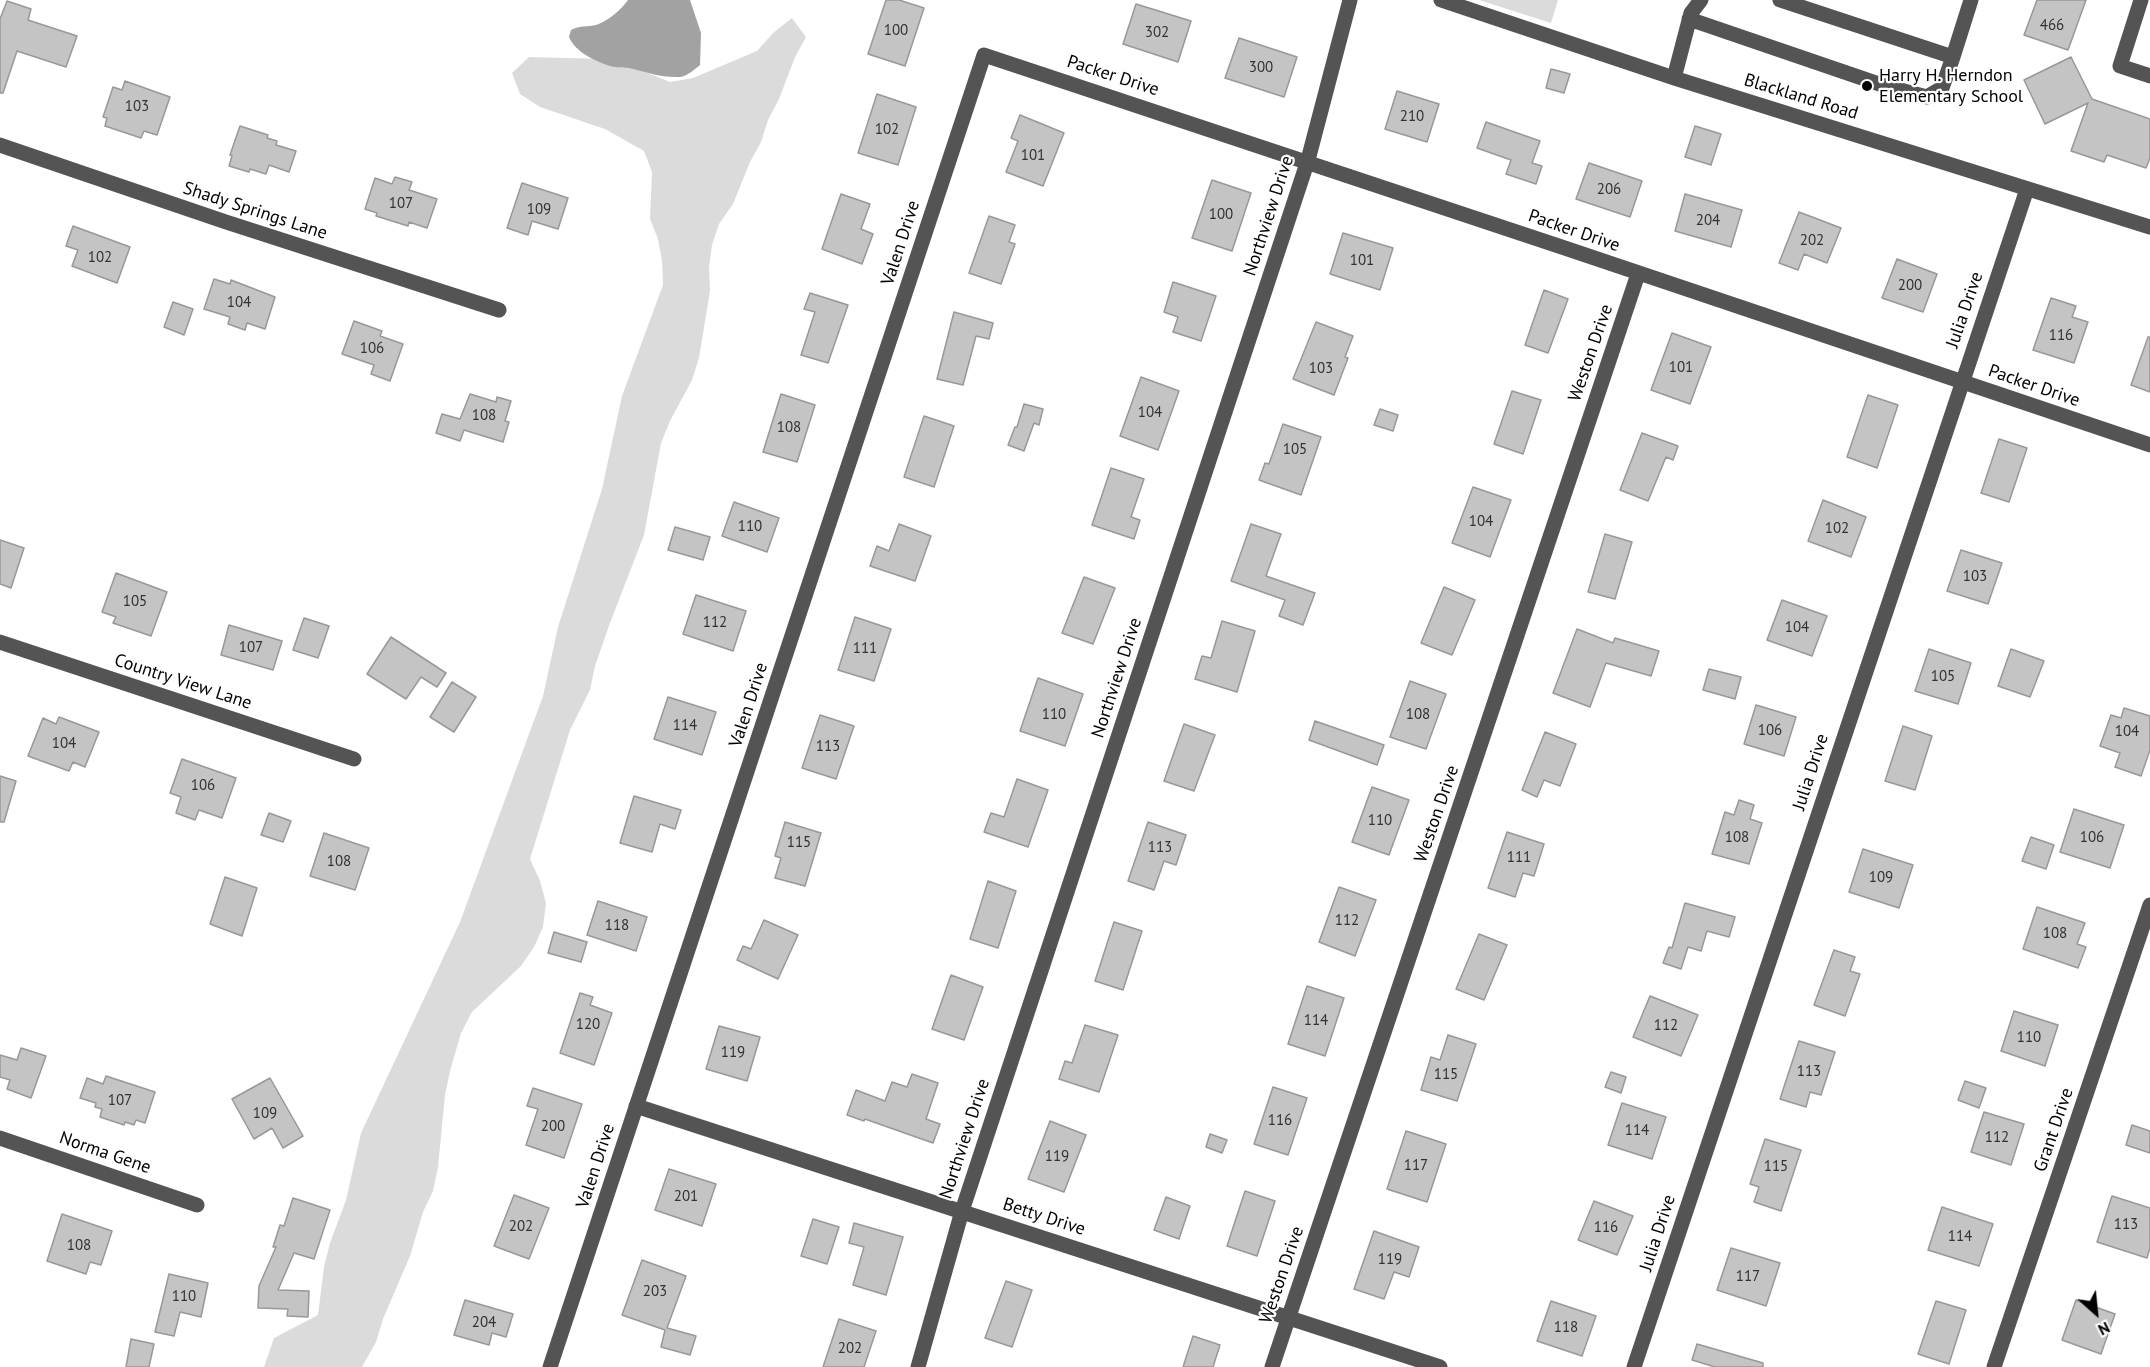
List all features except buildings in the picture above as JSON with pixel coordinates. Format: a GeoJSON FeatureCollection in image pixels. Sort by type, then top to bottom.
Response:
{"type":"FeatureCollection","features":[{"type":"Feature","properties":{"kind":"street","name":"Northview Drive"},"geometry":{"type":"LineString","coordinates":[[918,1367],[962,1211],[1308,160],[1350,0]]}},
{"type":"Feature","properties":{"kind":"street","name":"Blackland Road"},"geometry":{"type":"LineString","coordinates":[[1441,0],[1674,78],[2150,227]]}},
{"type":"Feature","properties":{"kind":"street"},"geometry":{"type":"LineString","coordinates":[[1674,78],[1691,13],[1701,0]]}},
{"type":"Feature","properties":{"kind":"street"},"geometry":{"type":"LineString","coordinates":[[1780,0],[1953,57]]}},
{"type":"Feature","properties":{"kind":"street"},"geometry":{"type":"LineString","coordinates":[[1689,20],[1885,86],[1927,97],[1942,88],[1971,0]]}},
{"type":"Feature","properties":{"kind":"street"},"geometry":{"type":"LineString","coordinates":[[2140,0],[2120,66],[2150,76]]}},
{"type":"Feature","properties":{"kind":"street","name":"Packer Drive"},"geometry":{"type":"LineString","coordinates":[[984,54],[1308,160],[2150,445]]}},
{"type":"Feature","properties":{"kind":"street","name":"Valen Drive"},"geometry":{"type":"LineString","coordinates":[[550,1367],[984,54]]}},
{"type":"Feature","properties":{"kind":"street","name":"Shady Springs Lane"},"geometry":{"type":"LineString","coordinates":[[0,145],[237,226],[499,310]]}},
{"type":"Feature","properties":{"kind":"street","name":"Julia Drive"},"geometry":{"type":"LineString","coordinates":[[1634,1367],[2027,189]]}},
{"type":"Feature","properties":{"kind":"street","name":"Weston Drive"},"geometry":{"type":"LineString","coordinates":[[1272,1367],[1638,273]]}},
{"type":"Feature","properties":{"kind":"street","name":"Country View Lane"},"geometry":{"type":"LineString","coordinates":[[0,642],[354,759]]}},
{"type":"Feature","properties":{"kind":"street","name":"Grant Drive"},"geometry":{"type":"LineString","coordinates":[[1994,1367],[2150,905]]}},
{"type":"Feature","properties":{"kind":"street","name":"Betty Drive"},"geometry":{"type":"LineString","coordinates":[[636,1106],[1440,1367]]}},
{"type":"Feature","properties":{"kind":"street","name":"Norma Gene"},"geometry":{"type":"LineString","coordinates":[[0,1138],[197,1204]]}},
{"type":"Feature","properties":{"kind":"shaded area"},"geometry":{"type":"Polygon","coordinates":[[[628,0],[690,0],[701,33],[700,65],[683,76],[667,77],[610,66],[592,59],[576,47],[569,37],[571,30],[605,21],[628,0]]]}},
{"type":"Feature","properties":{"kind":"shaded area"},"geometry":{"type":"Polygon","coordinates":[[[1479,0],[1558,0],[1551,23],[1479,0]]]}},
{"type":"Feature","properties":{"kind":"shaded area"},"geometry":{"type":"Polygon","coordinates":[[[792,18],[806,37],[795,57],[733,204],[719,224],[712,245],[709,267],[710,291],[699,358],[692,380],[661,443],[644,535],[595,666],[590,690],[570,730],[530,859],[540,881],[546,903],[543,927],[534,947],[521,966],[472,1012],[461,1033],[445,1095],[438,1167],[433,1191],[423,1212],[410,1256],[383,1319],[376,1342],[362,1367],[264,1367],[274,1338],[318,1315],[324,1267],[346,1200],[361,1133],[460,922],[543,696],[558,627],[602,489],[622,396],[663,285],[658,239],[650,219],[652,172],[644,151],[605,129],[540,107],[520,94],[512,73],[529,57],[603,59],[626,64],[670,82],[693,78],[757,51],[773,33],[792,18]]]}},
{"type":"Feature","properties":{"kind":"place","name":"Harry H. Herndon Elementary School"},"geometry":{"type":"Point","coordinates":[1867,86]}}]}
